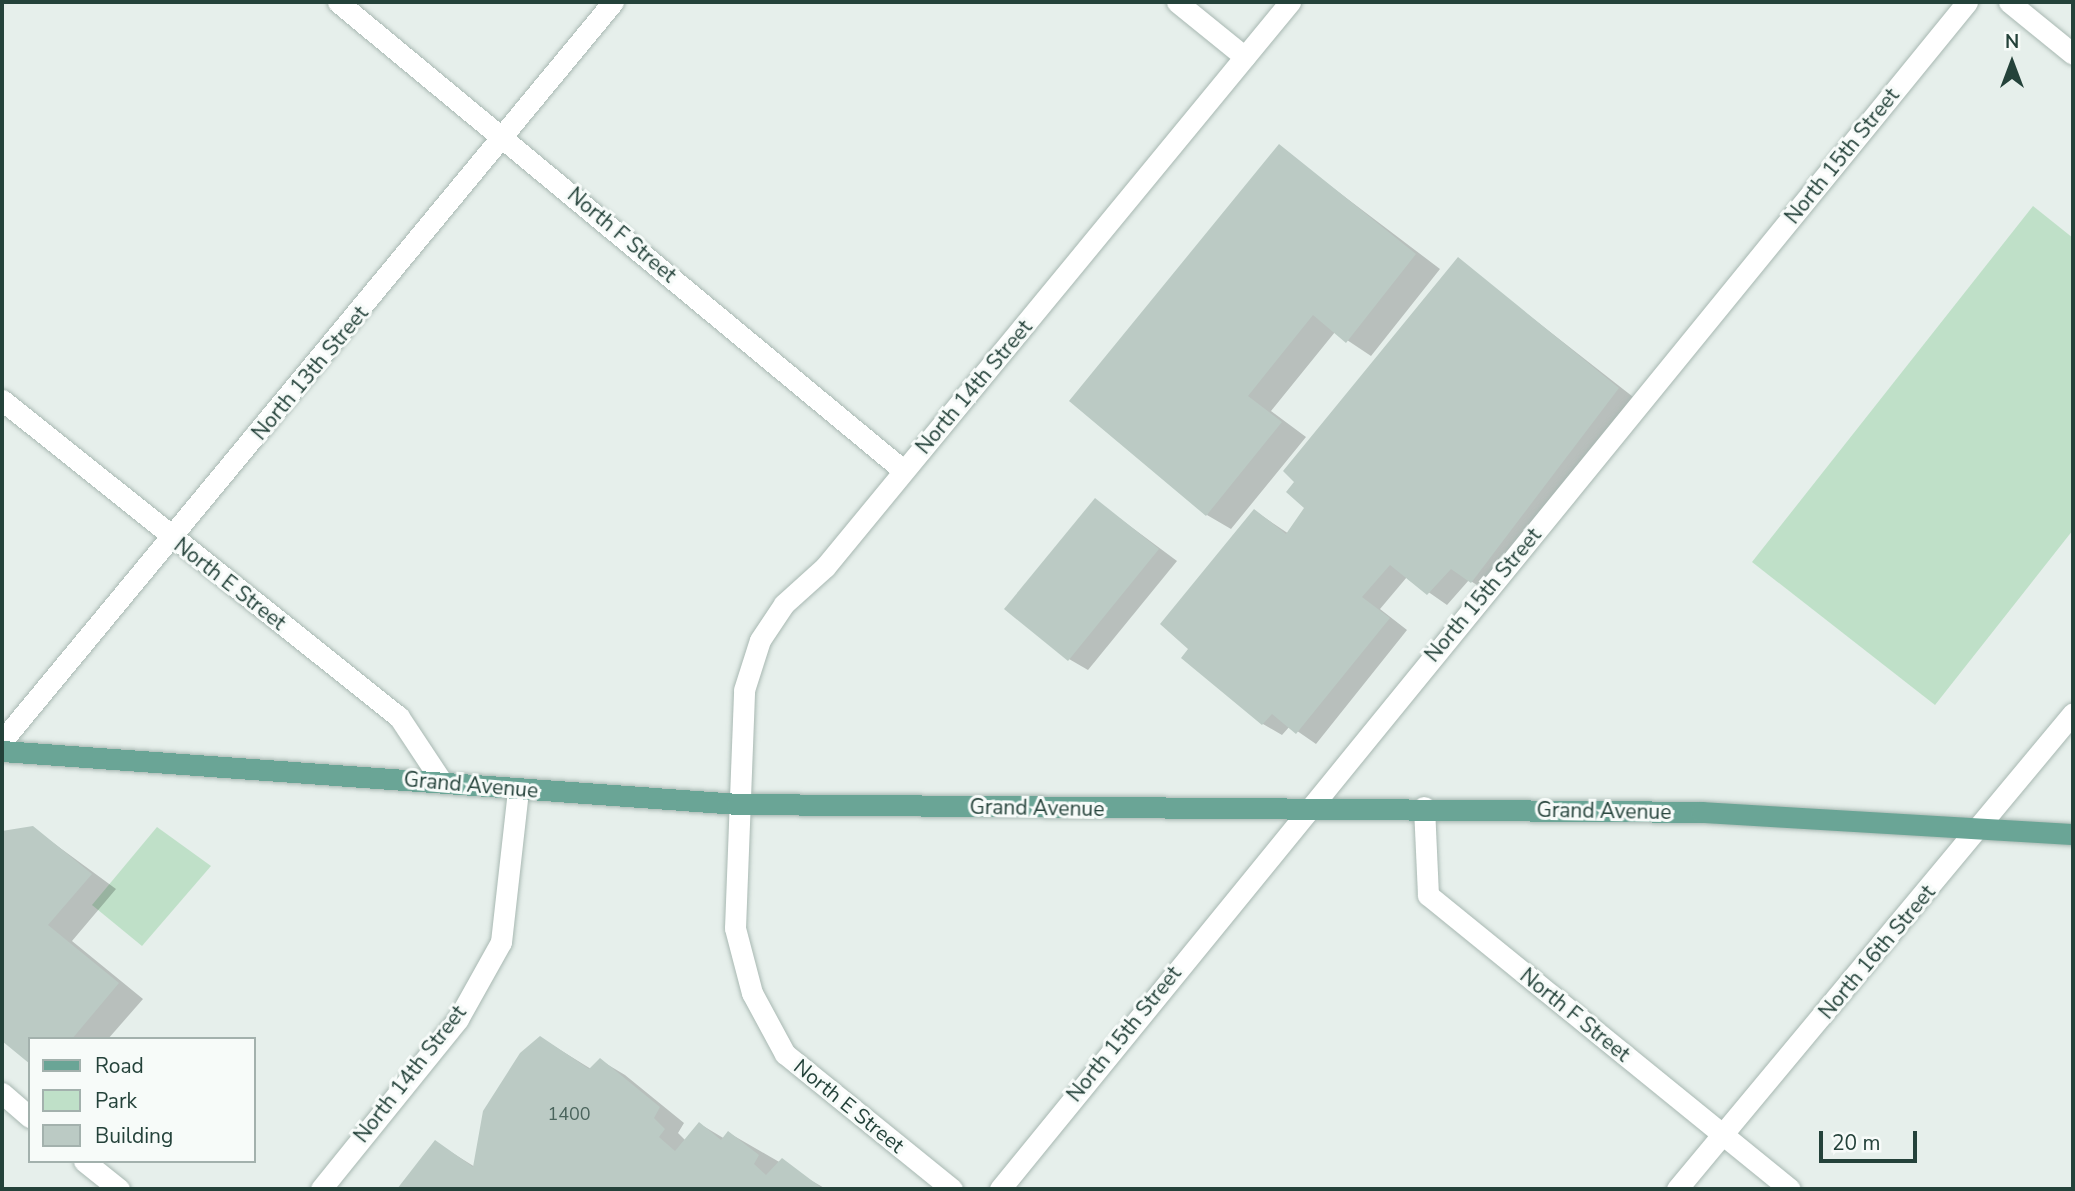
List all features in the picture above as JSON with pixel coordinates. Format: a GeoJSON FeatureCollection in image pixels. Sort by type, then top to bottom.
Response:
{"type":"FeatureCollection","features":[{"type":"Feature","properties":{"kind":"main road","name":"Grand Avenue"},"geometry":{"type":"LineString","coordinates":[[2,751],[737,804],[1301,812],[1424,807],[1702,812],[2073,834]]}},
{"type":"Feature","properties":{"kind":"street","name":"North F Street"},"geometry":{"type":"LineString","coordinates":[[338,2],[904,470]]}},
{"type":"Feature","properties":{"kind":"street","name":"North 13th Street"},"geometry":{"type":"LineString","coordinates":[[2,741],[173,540],[613,2]]}},
{"type":"Feature","properties":{"kind":"street"},"geometry":{"type":"LineString","coordinates":[[1177,2],[1245,57]]}},
{"type":"Feature","properties":{"kind":"street","name":"North 14th Street"},"geometry":{"type":"LineString","coordinates":[[737,804],[744,690],[760,640],[904,470],[1290,2]]}},
{"type":"Feature","properties":{"kind":"street","name":"North 15th Street"},"geometry":{"type":"LineString","coordinates":[[1000,1189],[1301,812],[1967,2]]}},
{"type":"Feature","properties":{"kind":"street"},"geometry":{"type":"LineString","coordinates":[[2009,2],[2073,54]]}},
{"type":"Feature","properties":{"kind":"street","name":"North E Street"},"geometry":{"type":"LineString","coordinates":[[2,400],[173,540],[399,717],[442,782]]}},
{"type":"Feature","properties":{"kind":"street","name":"North 16th Street"},"geometry":{"type":"LineString","coordinates":[[1678,1189],[1980,830],[2073,713]]}},
{"type":"Feature","properties":{"kind":"street","name":"North 14th Street"},"geometry":{"type":"LineString","coordinates":[[321,1189],[458,1019],[501,942],[518,790]]}},
{"type":"Feature","properties":{"kind":"street","name":"North E Street"},"geometry":{"type":"LineString","coordinates":[[737,804],[735,928],[752,993],[785,1054],[952,1189]]}},
{"type":"Feature","properties":{"kind":"street","name":"North F Street"},"geometry":{"type":"LineString","coordinates":[[1424,807],[1428,895],[1790,1189]]}},
{"type":"Feature","properties":{"kind":"street"},"geometry":{"type":"LineString","coordinates":[[2,1093],[28,1114]]}},
{"type":"Feature","properties":{"kind":"street"},"geometry":{"type":"LineString","coordinates":[[86,1163],[119,1189]]}},
{"type":"Feature","properties":{"kind":"green space"},"geometry":{"type":"Polygon","coordinates":[[[2033,206],[2073,238],[2073,530],[1935,705],[1752,562],[2033,206]]]}},
{"type":"Feature","properties":{"kind":"green space"},"geometry":{"type":"Polygon","coordinates":[[[157,827],[211,866],[142,946],[92,905],[157,827]]]}},
{"type":"Feature","properties":{"kind":"building"},"geometry":{"type":"Polygon","coordinates":[[[1279,144],[1416,254],[1346,343],[1313,315],[1248,396],[1282,422],[1206,516],[1069,401],[1279,144]]]}},
{"type":"Feature","properties":{"kind":"building"},"geometry":{"type":"Polygon","coordinates":[[[1458,257],[1619,388],[1471,583],[1451,569],[1427,595],[1390,565],[1362,597],[1390,618],[1296,734],[1272,714],[1262,725],[1181,658],[1188,649],[1160,624],[1254,509],[1286,534],[1304,508],[1286,492],[1294,482],[1283,471],[1458,257]]]}},
{"type":"Feature","properties":{"kind":"building"},"geometry":{"type":"Polygon","coordinates":[[[1095,498],[1159,549],[1068,661],[1004,609],[1095,498]]]}},
{"type":"Feature","properties":{"kind":"building"},"geometry":{"type":"Polygon","coordinates":[[[33,826],[92,874],[48,925],[119,983],[74,1037],[28,1037],[28,1062],[2,1041],[2,831],[33,826]]]}},
{"type":"Feature","properties":{"kind":"building"},"geometry":{"type":"Polygon","coordinates":[[[540,1036],[589,1069],[600,1058],[660,1107],[654,1118],[665,1129],[659,1137],[675,1151],[699,1122],[721,1140],[728,1131],[759,1155],[754,1164],[766,1175],[782,1158],[823,1189],[397,1189],[435,1140],[473,1167],[483,1111],[520,1053],[540,1036]]]}}]}
